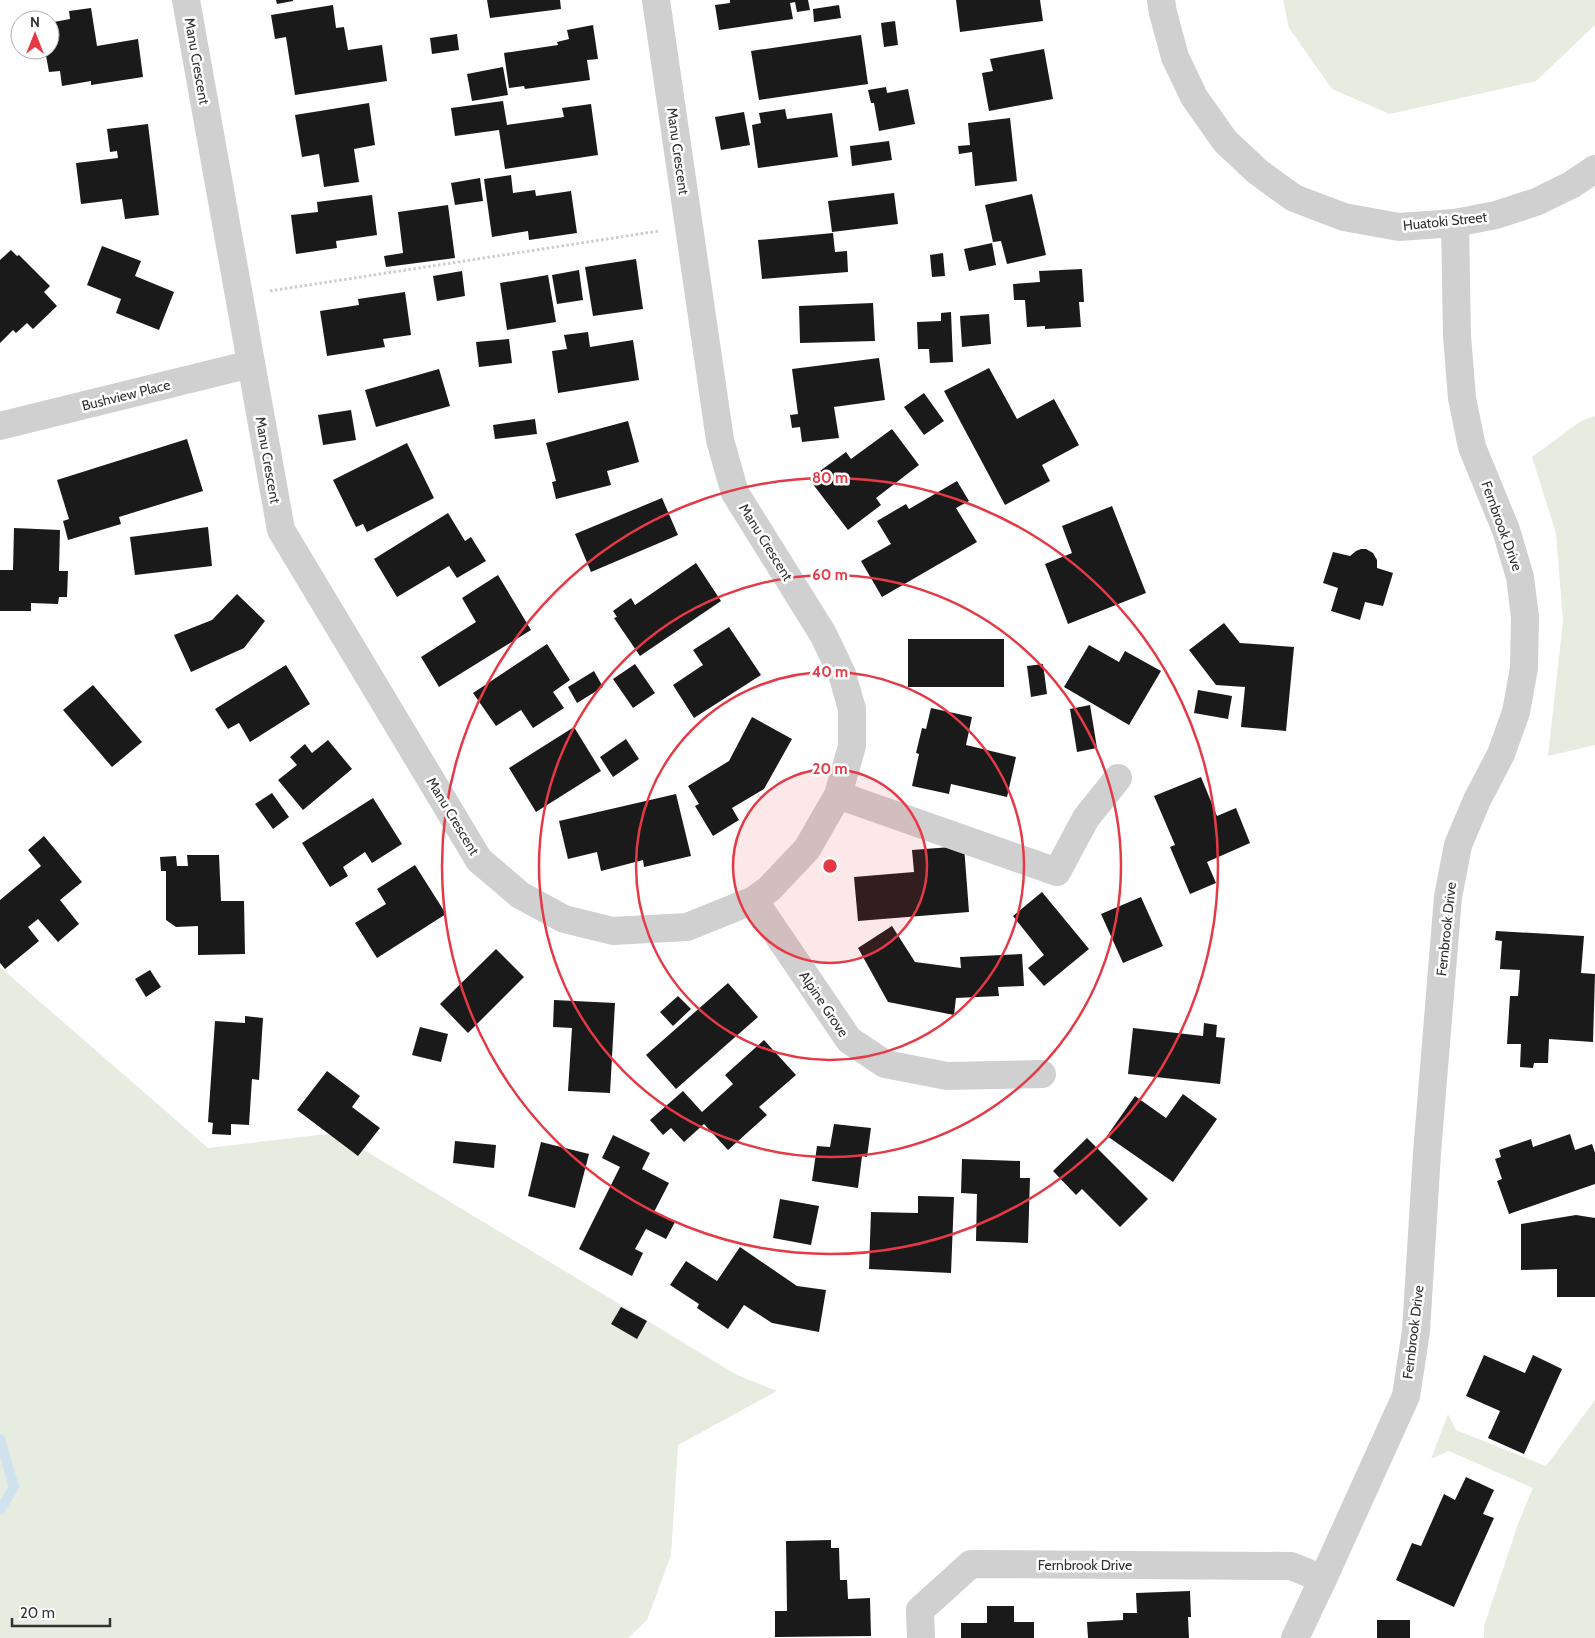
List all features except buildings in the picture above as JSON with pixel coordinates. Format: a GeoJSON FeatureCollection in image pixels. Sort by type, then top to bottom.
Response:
{"type":"FeatureCollection","features":[{"type":"Feature","properties":{"kind":"street","name":"Manu Crescent"},"geometry":{"type":"LineString","coordinates":[[186,0],[281,530],[479,860],[520,895],[564,919],[613,932],[687,927],[754,900],[769,889],[807,849],[838,795],[852,746],[852,709],[842,674],[823,634],[735,493],[720,440],[656,0]]}},
{"type":"Feature","properties":{"kind":"street","name":"Huatoki Street"},"geometry":{"type":"LineString","coordinates":[[1161,0],[1175,57],[1194,98],[1225,140],[1258,172],[1294,198],[1344,218],[1399,227],[1456,223],[1496,215],[1536,202],[1571,185],[1595,169]]}},
{"type":"Feature","properties":{"kind":"street","name":"Fernbrook Drive"},"geometry":{"type":"LineString","coordinates":[[1295,1638],[1406,1396],[1416,1331],[1427,1153],[1448,896],[1458,845],[1477,800],[1501,754],[1516,712],[1524,668],[1525,617],[1520,578],[1506,530],[1472,447],[1462,398],[1457,336],[1456,223]]}},
{"type":"Feature","properties":{"kind":"street","name":"Bushview Place"},"geometry":{"type":"LineString","coordinates":[[0,426],[251,364]]}},
{"type":"Feature","properties":{"kind":"street"},"geometry":{"type":"LineString","coordinates":[[838,795],[1057,872],[1086,818],[1118,778]]}},
{"type":"Feature","properties":{"kind":"street","name":"Alpine Grove"},"geometry":{"type":"LineString","coordinates":[[754,900],[849,1040],[885,1064],[947,1076],[1042,1074]]}},
{"type":"Feature","properties":{"kind":"street","name":"Fernbrook Drive"},"geometry":{"type":"LineString","coordinates":[[921,1638],[920,1610],[971,1564],[1291,1566],[1323,1579]]}},
{"type":"Feature","properties":{"kind":"path"},"geometry":{"type":"LineString","coordinates":[[240,296],[689,227]]}},
{"type":"Feature","properties":{"kind":"shaded area"},"geometry":{"type":"Polygon","coordinates":[[[1283,0],[1595,0],[1595,25],[1536,81],[1390,114],[1332,89],[1289,28],[1283,0]]]}},
{"type":"Feature","properties":{"kind":"shaded area"},"geometry":{"type":"Polygon","coordinates":[[[1595,416],[1595,745],[1548,756],[1563,621],[1556,533],[1532,457],[1581,421],[1595,416]]]}},
{"type":"Feature","properties":{"kind":"shaded area"},"geometry":{"type":"Polygon","coordinates":[[[0,967],[208,1148],[336,1133],[737,1375],[777,1391],[678,1445],[671,1555],[647,1620],[628,1638],[0,1638],[0,967]]]}},
{"type":"Feature","properties":{"kind":"shaded area"},"geometry":{"type":"Polygon","coordinates":[[[1595,1400],[1595,1638],[1484,1638],[1484,1626],[1518,1524],[1533,1488],[1449,1451],[1431,1459],[1448,1414],[1456,1430],[1546,1466],[1595,1400]]]}},
{"type":"Feature","properties":{"kind":"waterway"},"geometry":{"type":"LineString","coordinates":[[0,1439],[14,1487],[0,1510]]}}]}
